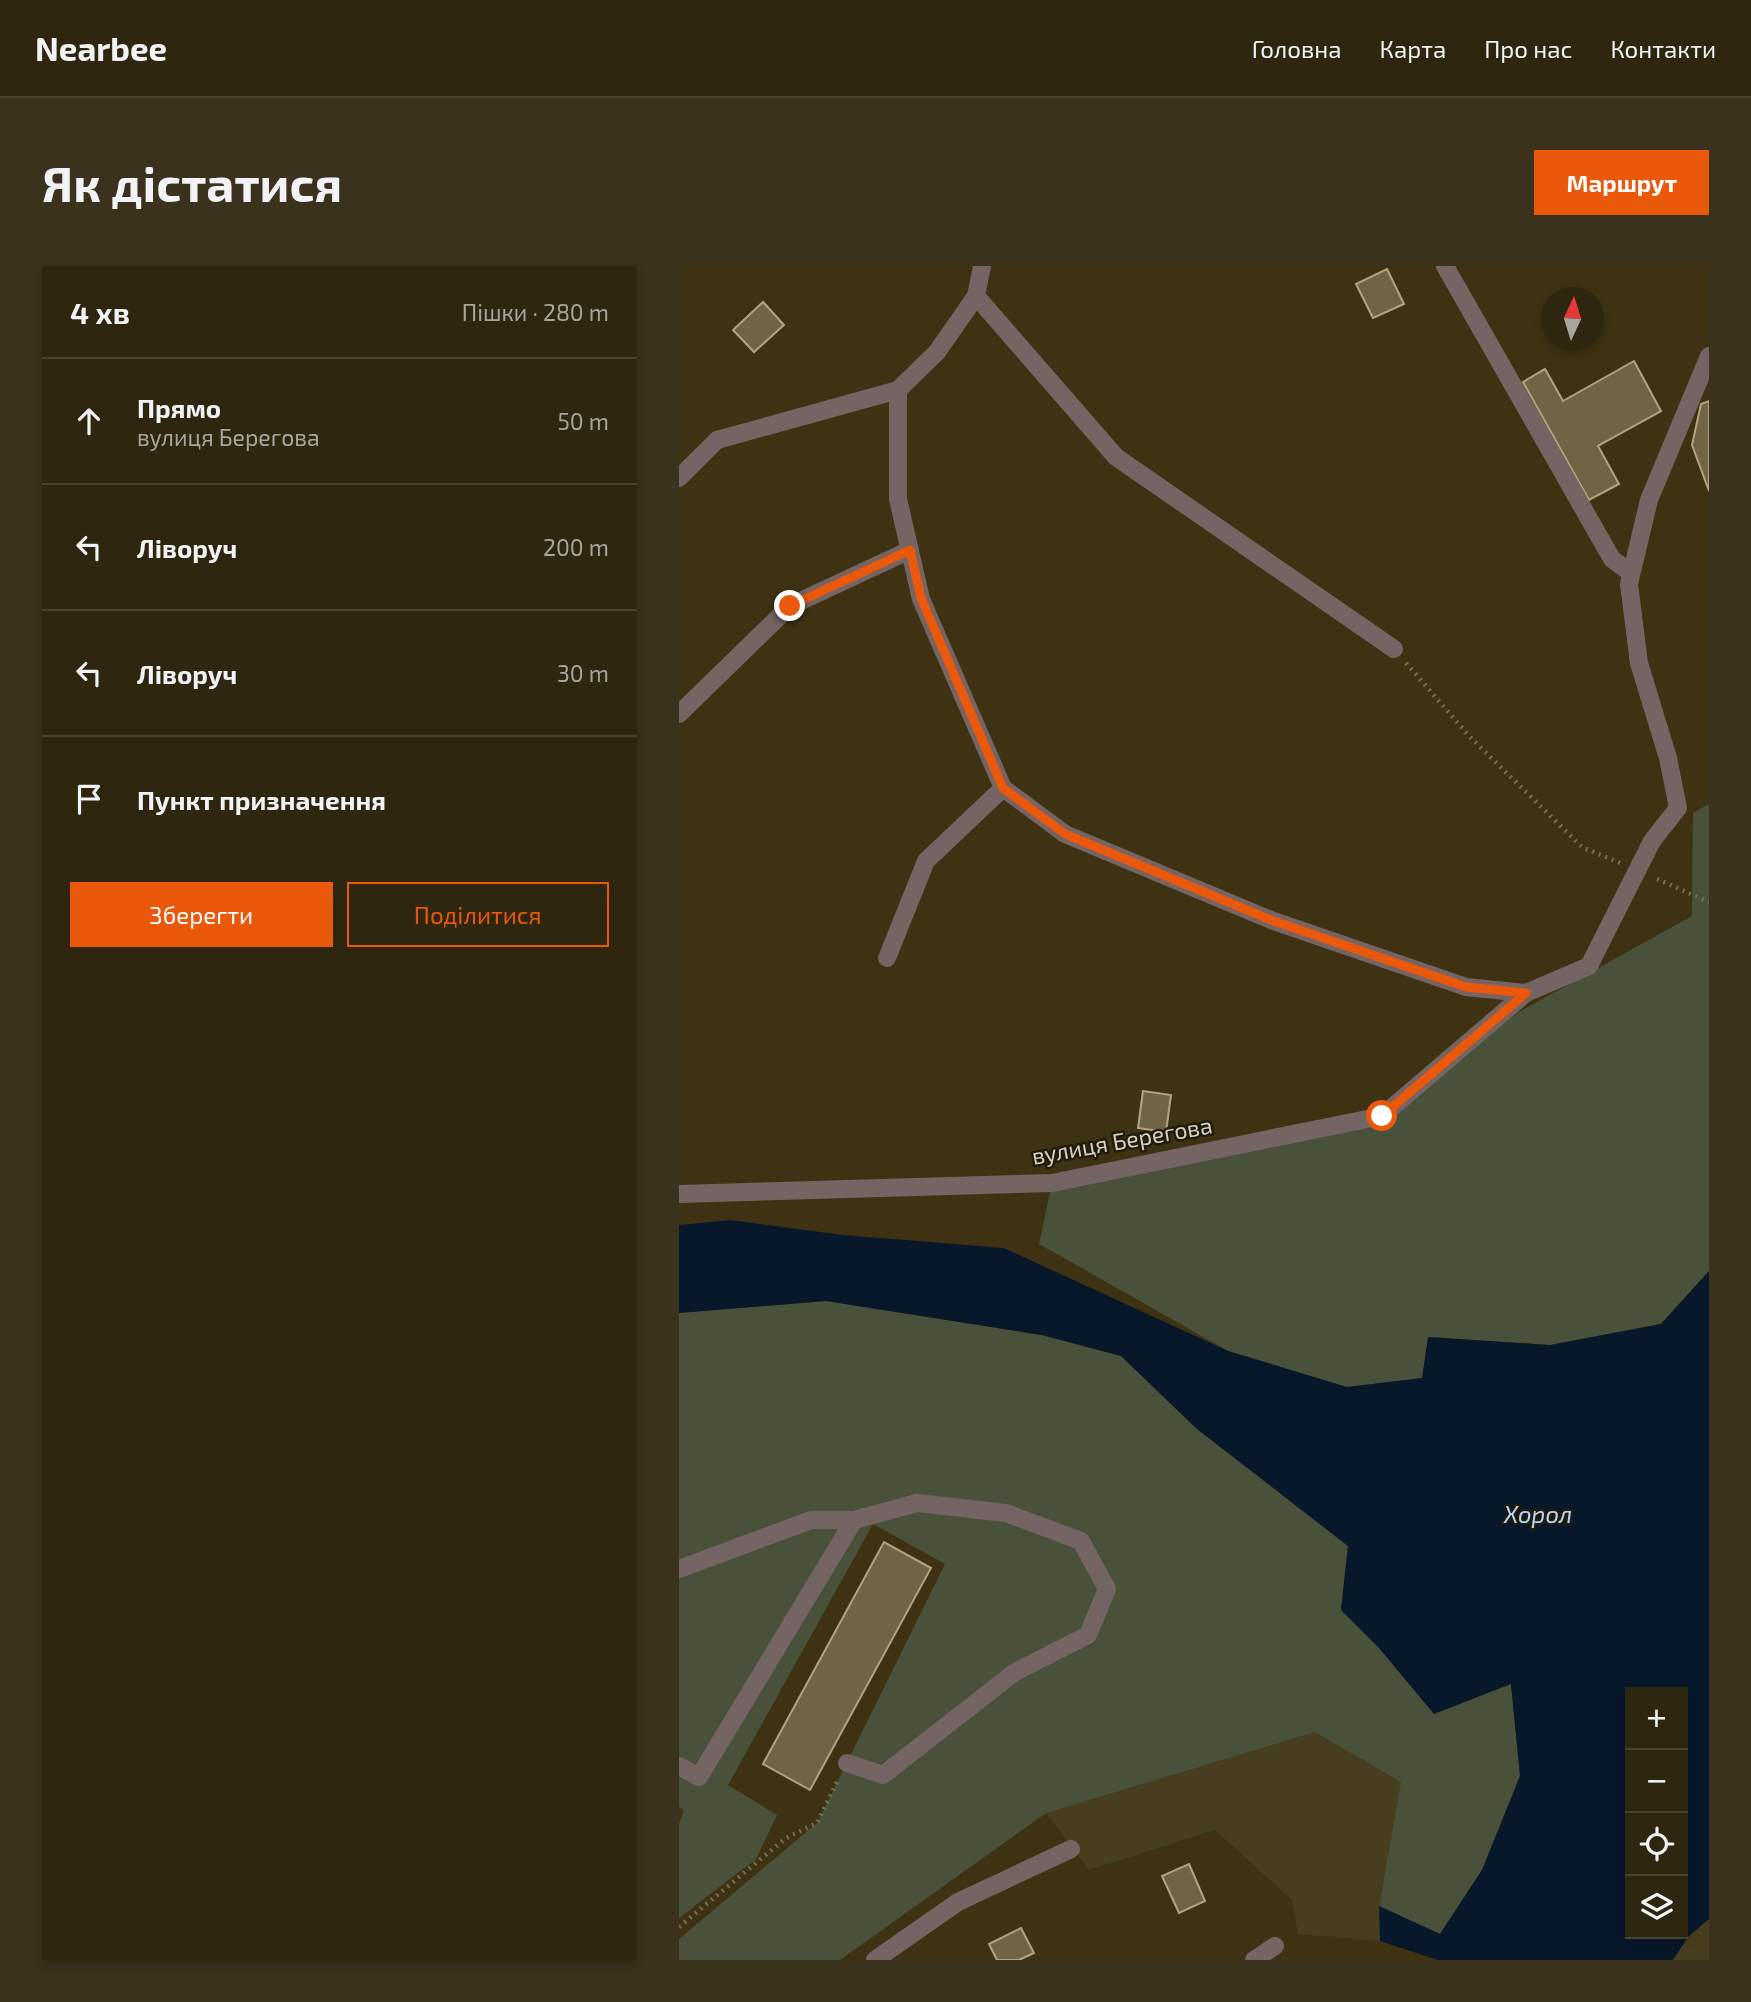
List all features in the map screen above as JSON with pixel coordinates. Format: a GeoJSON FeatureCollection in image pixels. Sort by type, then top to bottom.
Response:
{"type":"FeatureCollection","features":[{"type":"Feature","properties":{"kind":"street"},"geometry":{"type":"LineString","coordinates":[[679,478],[717,440],[898,390],[937,352],[975,296],[982,266]]}},
{"type":"Feature","properties":{"kind":"street"},"geometry":{"type":"LineString","coordinates":[[1445,266],[1612,559],[1632,573]]}},
{"type":"Feature","properties":{"kind":"street"},"geometry":{"type":"LineString","coordinates":[[975,296],[1116,457],[1394,649]]}},
{"type":"Feature","properties":{"kind":"street"},"geometry":{"type":"LineString","coordinates":[[898,390],[898,499],[921,598],[1003,788],[1065,834],[1271,920],[1466,987],[1526,993],[1589,967],[1652,841],[1678,808],[1668,758],[1639,663],[1629,584],[1649,500],[1709,356]]}},
{"type":"Feature","properties":{"kind":"street"},"geometry":{"type":"LineString","coordinates":[[679,714],[790,606],[910,550]]}},
{"type":"Feature","properties":{"kind":"street"},"geometry":{"type":"LineString","coordinates":[[887,958],[926,861],[1003,788]]}},
{"type":"Feature","properties":{"kind":"street","name":"вулиця Берегова"},"geometry":{"type":"LineString","coordinates":[[679,1194],[1052,1183],[1382,1116],[1526,993]]}},
{"type":"Feature","properties":{"kind":"street"},"geometry":{"type":"LineString","coordinates":[[679,1569],[811,1520],[854,1520],[917,1503],[1006,1513],[1081,1541],[1107,1589],[1088,1635],[1015,1672],[883,1775],[847,1763]]}},
{"type":"Feature","properties":{"kind":"street"},"geometry":{"type":"LineString","coordinates":[[679,1766],[699,1777],[854,1520]]}},
{"type":"Feature","properties":{"kind":"street"},"geometry":{"type":"LineString","coordinates":[[876,1960],[958,1902],[1071,1849]]}},
{"type":"Feature","properties":{"kind":"street"},"geometry":{"type":"LineString","coordinates":[[1254,1960],[1275,1945]]}},
{"type":"Feature","properties":{"kind":"path"},"geometry":{"type":"LineString","coordinates":[[1394,649],[1470,737],[1582,847],[1709,902]]}},
{"type":"Feature","properties":{"kind":"path"},"geometry":{"type":"LineString","coordinates":[[679,1927],[786,1838],[817,1823],[847,1763]]}},
{"type":"Feature","properties":{"kind":"green space"},"geometry":{"type":"Polygon","coordinates":[[[1709,804],[1709,1271],[1661,1324],[1550,1345],[1429,1337],[1423,1378],[1347,1387],[1228,1351],[1039,1244],[1052,1183],[1382,1116],[1519,1012],[1692,916],[1693,813],[1709,804]]]}},
{"type":"Feature","properties":{"kind":"green space"},"geometry":{"type":"Polygon","coordinates":[[[826,1301],[1042,1335],[1121,1356],[1197,1429],[1348,1546],[1341,1610],[1379,1648],[1511,1684],[1520,1776],[1482,1870],[1440,1934],[1379,1906],[1400,1782],[1046,1813],[840,1960],[679,1960],[679,1939],[817,1823],[945,1564],[873,1524],[728,1785],[777,1815],[756,1859],[679,1918],[679,1824],[684,1810],[679,1807],[679,1313],[826,1301]]]}},
{"type":"Feature","properties":{"kind":"sand"},"geometry":{"type":"Polygon","coordinates":[[[1315,1732],[1401,1782],[1379,1906],[1380,1941],[1298,1934],[1292,1900],[1215,1830],[1089,1870],[1046,1813],[1315,1732]]]}},
{"type":"Feature","properties":{"kind":"sand"},"geometry":{"type":"Polygon","coordinates":[[[1709,1919],[1709,1960],[1673,1960],[1688,1937],[1709,1919]]]}},
{"type":"Feature","properties":{"kind":"water","name":"Хорол"},"geometry":{"type":"Polygon","coordinates":[[[731,1220],[843,1235],[1004,1248],[1228,1351],[1347,1387],[1422,1378],[1428,1337],[1550,1345],[1661,1324],[1709,1271],[1709,1919],[1688,1937],[1688,1687],[1625,1687],[1625,1939],[1687,1939],[1673,1960],[1438,1960],[1380,1941],[1379,1906],[1440,1934],[1482,1870],[1520,1776],[1511,1684],[1434,1714],[1379,1648],[1341,1610],[1348,1546],[1197,1429],[1121,1356],[1042,1335],[826,1301],[679,1313],[679,1225],[731,1220]]]}},
{"type":"Feature","properties":{"kind":"building"},"geometry":{"type":"Polygon","coordinates":[[[1387,269],[1404,304],[1373,318],[1356,284],[1387,269]]]}},
{"type":"Feature","properties":{"kind":"building"},"geometry":{"type":"Polygon","coordinates":[[[763,302],[784,325],[754,352],[733,330],[763,302]]]}},
{"type":"Feature","properties":{"kind":"building"},"geometry":{"type":"Polygon","coordinates":[[[1634,361],[1661,411],[1598,446],[1619,484],[1589,500],[1523,382],[1545,369],[1563,401],[1634,361]]]}},
{"type":"Feature","properties":{"kind":"building"},"geometry":{"type":"Polygon","coordinates":[[[1709,401],[1709,491],[1692,445],[1701,404],[1709,401]]]}},
{"type":"Feature","properties":{"kind":"building"},"geometry":{"type":"Polygon","coordinates":[[[1143,1091],[1171,1095],[1166,1132],[1138,1128],[1143,1091]]]}},
{"type":"Feature","properties":{"kind":"building"},"geometry":{"type":"Polygon","coordinates":[[[884,1542],[931,1568],[810,1790],[763,1764],[884,1542]]]}},
{"type":"Feature","properties":{"kind":"building"},"geometry":{"type":"Polygon","coordinates":[[[1189,1864],[1205,1901],[1179,1913],[1162,1876],[1189,1864]]]}},
{"type":"Feature","properties":{"kind":"building"},"geometry":{"type":"Polygon","coordinates":[[[1021,1928],[1034,1953],[1019,1960],[997,1960],[989,1944],[1021,1928]]]}},
{"type":"Feature","properties":{"kind":"route"},"geometry":{"type":"LineString","coordinates":[[790,606],[910,550],[921,598],[1003,788],[1065,834],[1271,920],[1466,987],[1526,993],[1382,1116]]}}]}
